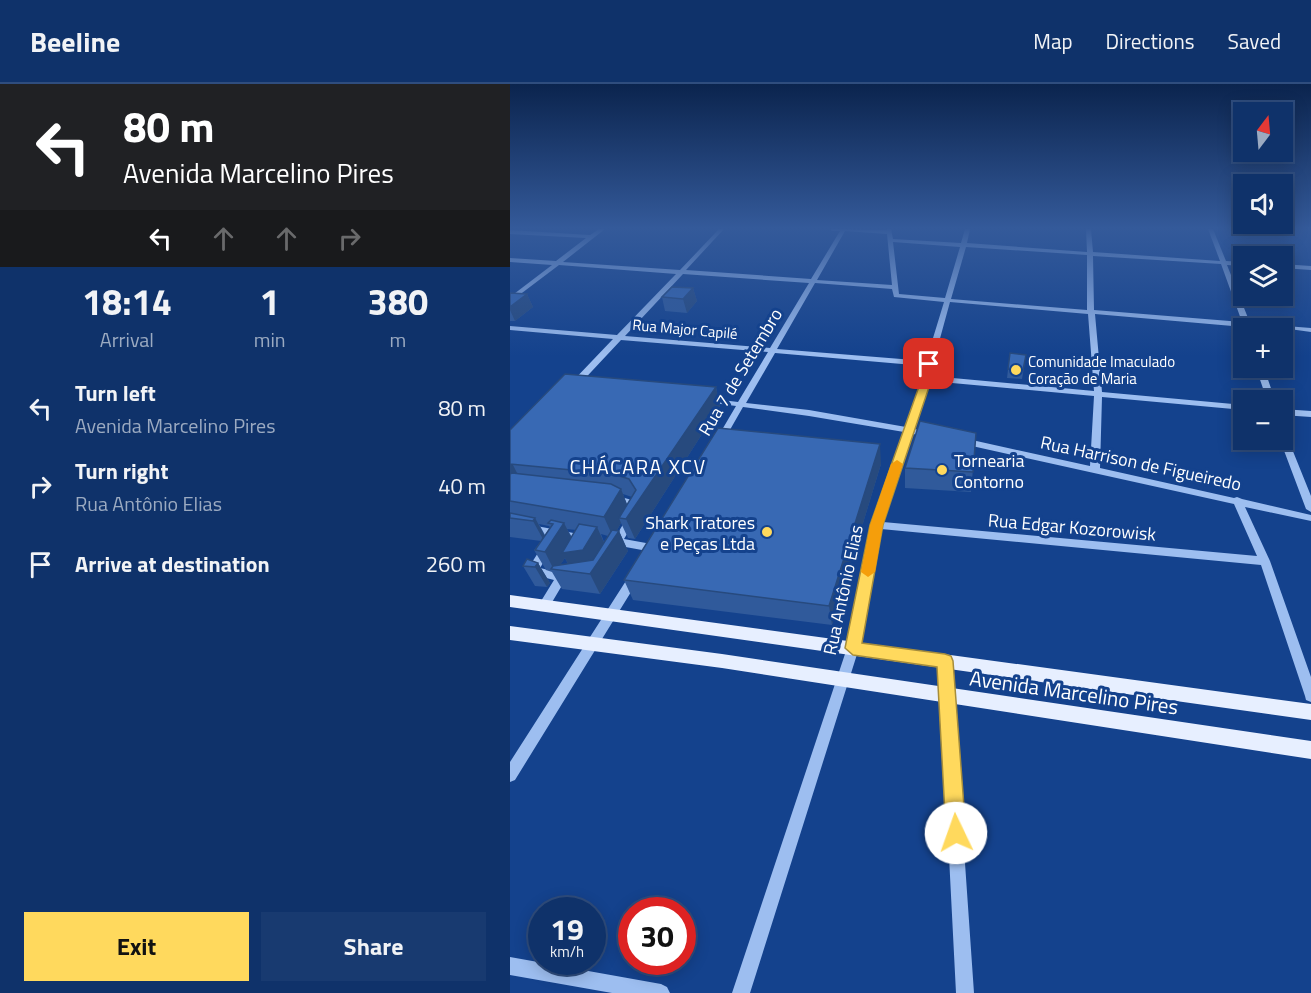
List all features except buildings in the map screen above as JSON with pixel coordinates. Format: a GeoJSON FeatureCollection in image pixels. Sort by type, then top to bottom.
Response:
{"type":"FeatureCollection","features":[{"type":"Feature","properties":{"kind":"main road","name":"Avenida Marcelino Pires"},"geometry":{"type":"LineString","coordinates":[[510,601],[1311,712]]}},
{"type":"Feature","properties":{"kind":"main road","name":"Avenida Marcelino Pires"},"geometry":{"type":"LineString","coordinates":[[510,633],[722,661],[842,681],[1311,750]]}},
{"type":"Feature","properties":{"kind":"street"},"geometry":{"type":"LineString","coordinates":[[510,300],[548,271]]}},
{"type":"Feature","properties":{"kind":"street"},"geometry":{"type":"LineString","coordinates":[[672,271],[894,287]]}},
{"type":"Feature","properties":{"kind":"street","name":"Rua 7 de Setembro"},"geometry":{"type":"LineString","coordinates":[[712,452],[819,271]]}},
{"type":"Feature","properties":{"kind":"street"},"geometry":{"type":"LineString","coordinates":[[892,271],[896,296],[1233,326]]}},
{"type":"Feature","properties":{"kind":"street","name":"Rua Antônio Elias"},"geometry":{"type":"LineString","coordinates":[[741,993],[853,648],[877,525],[927,378],[955,271]]}},
{"type":"Feature","properties":{"kind":"street"},"geometry":{"type":"LineString","coordinates":[[1091,271],[1091,312],[1098,394],[1095,470]]}},
{"type":"Feature","properties":{"kind":"street"},"geometry":{"type":"LineString","coordinates":[[1226,271],[1244,318]]}},
{"type":"Feature","properties":{"kind":"street"},"geometry":{"type":"LineString","coordinates":[[563,396],[681,272]]}},
{"type":"Feature","properties":{"kind":"street","name":"Rua Major Capilé"},"geometry":{"type":"LineString","coordinates":[[510,328],[929,364]]}},
{"type":"Feature","properties":{"kind":"street"},"geometry":{"type":"LineString","coordinates":[[1293,329],[1311,330]]}},
{"type":"Feature","properties":{"kind":"street"},"geometry":{"type":"LineString","coordinates":[[927,378],[1233,407]]}},
{"type":"Feature","properties":{"kind":"street"},"geometry":{"type":"LineString","coordinates":[[571,388],[582,389]]}},
{"type":"Feature","properties":{"kind":"street"},"geometry":{"type":"LineString","coordinates":[[697,399],[908,429],[943,437]]}},
{"type":"Feature","properties":{"kind":"street"},"geometry":{"type":"LineString","coordinates":[[1293,413],[1311,414]]}},
{"type":"Feature","properties":{"kind":"street","name":"Rua Harrison de Figueiredo"},"geometry":{"type":"LineString","coordinates":[[955,439],[1311,518]]}},
{"type":"Feature","properties":{"kind":"street"},"geometry":{"type":"LineString","coordinates":[[1288,450],[1311,509]]}},
{"type":"Feature","properties":{"kind":"street"},"geometry":{"type":"LineString","coordinates":[[599,496],[632,502],[637,509],[607,559]]}},
{"type":"Feature","properties":{"kind":"street"},"geometry":{"type":"LineString","coordinates":[[1237,500],[1265,561],[1311,696]]}},
{"type":"Feature","properties":{"kind":"street"},"geometry":{"type":"LineString","coordinates":[[510,525],[653,548]]}},
{"type":"Feature","properties":{"kind":"street","name":"Rua Edgar Kozorowisk"},"geometry":{"type":"LineString","coordinates":[[877,525],[1265,561]]}},
{"type":"Feature","properties":{"kind":"street"},"geometry":{"type":"LineString","coordinates":[[557,533],[534,567],[538,574],[581,580]]}},
{"type":"Feature","properties":{"kind":"street"},"geometry":{"type":"LineString","coordinates":[[579,548],[585,538]]}},
{"type":"Feature","properties":{"kind":"street"},"geometry":{"type":"LineString","coordinates":[[544,606],[572,558]]}},
{"type":"Feature","properties":{"kind":"street"},"geometry":{"type":"LineString","coordinates":[[510,776],[641,567]]}},
{"type":"Feature","properties":{"kind":"street"},"geometry":{"type":"LineString","coordinates":[[945,661],[965,993]]}},
{"type":"Feature","properties":{"kind":"street"},"geometry":{"type":"LineString","coordinates":[[510,966],[661,993]]}},
{"type":"Feature","properties":{"kind":"slow traffic"},"geometry":{"type":"LineString","coordinates":[[868,572],[877,525],[897,464]]}},
{"type":"Feature","properties":{"kind":"place","name":"Comunidade Imaculado Coração de Maria"},"geometry":{"type":"Point","coordinates":[1016,370]}},
{"type":"Feature","properties":{"kind":"place","name":"Tornearia Contorno"},"geometry":{"type":"Point","coordinates":[942,470]}},
{"type":"Feature","properties":{"kind":"place","name":"Shark Tratores e Peças Ltda"},"geometry":{"type":"Point","coordinates":[767,532]}},
{"type":"Feature","properties":{"kind":"district","name":"CHÁCARA XCV"},"geometry":{"type":"Point","coordinates":[638,466]}},
{"type":"Feature","properties":{"kind":"route"},"geometry":{"type":"LineString","coordinates":[[929,364],[927,378],[877,525],[853,648],[945,661],[956,833]]}}]}
